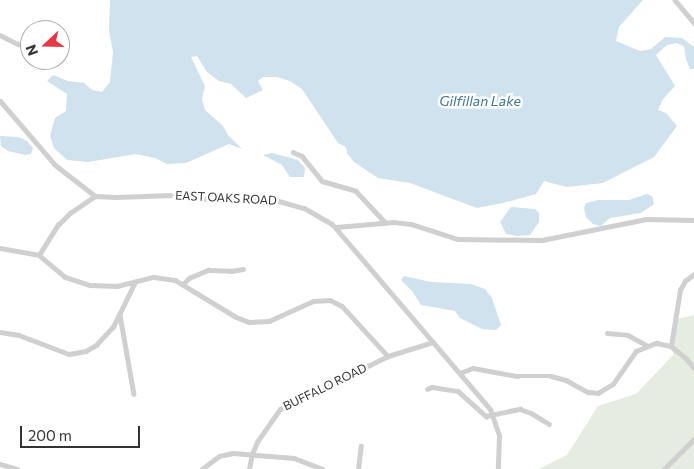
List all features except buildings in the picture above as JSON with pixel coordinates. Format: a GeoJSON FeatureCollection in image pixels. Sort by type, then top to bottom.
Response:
{"type":"FeatureCollection","features":[{"type":"Feature","properties":{"kind":"street"},"geometry":{"type":"LineString","coordinates":[[675,0],[694,23]]}},
{"type":"Feature","properties":{"kind":"street"},"geometry":{"type":"LineString","coordinates":[[0,34],[20,44]]}},
{"type":"Feature","properties":{"kind":"street"},"geometry":{"type":"LineString","coordinates":[[0,101],[55,165],[96,196],[70,213],[58,224],[39,255]]}},
{"type":"Feature","properties":{"kind":"street"},"geometry":{"type":"LineString","coordinates":[[293,152],[302,156],[322,181],[356,191],[385,222]]}},
{"type":"Feature","properties":{"kind":"street","name":"EAST OAKS ROAD"},"geometry":{"type":"LineString","coordinates":[[96,196],[173,195],[217,200],[268,198],[304,208],[336,227],[493,414],[499,435],[498,469]]}},
{"type":"Feature","properties":{"kind":"street"},"geometry":{"type":"LineString","coordinates":[[336,227],[385,222],[411,224],[466,240],[542,240],[641,220],[694,220]]}},
{"type":"Feature","properties":{"kind":"street"},"geometry":{"type":"LineString","coordinates":[[0,248],[39,255],[58,272],[81,283],[108,287],[161,277],[183,284],[236,317],[249,322],[269,320],[313,301],[325,299],[335,302],[388,356]]}},
{"type":"Feature","properties":{"kind":"street"},"geometry":{"type":"LineString","coordinates":[[183,284],[189,278],[208,270],[231,271],[243,269]]}},
{"type":"Feature","properties":{"kind":"street"},"geometry":{"type":"LineString","coordinates":[[671,346],[680,290],[685,281],[694,274]]}},
{"type":"Feature","properties":{"kind":"street"},"geometry":{"type":"LineString","coordinates":[[0,332],[19,335],[63,352],[80,353],[96,345],[120,316],[135,282]]}},
{"type":"Feature","properties":{"kind":"street"},"geometry":{"type":"LineString","coordinates":[[120,316],[134,394]]}},
{"type":"Feature","properties":{"kind":"street"},"geometry":{"type":"LineString","coordinates":[[607,333],[628,335],[646,345]]}},
{"type":"Feature","properties":{"kind":"street","name":"BUFFALO ROAD"},"geometry":{"type":"LineString","coordinates":[[249,469],[252,454],[270,421],[280,409],[388,356],[433,342]]}},
{"type":"Feature","properties":{"kind":"street"},"geometry":{"type":"LineString","coordinates":[[460,373],[472,368],[517,376],[551,376],[566,380],[588,392],[598,393],[610,386],[631,356],[646,345],[656,343],[671,346],[686,358],[694,368]]}},
{"type":"Feature","properties":{"kind":"street"},"geometry":{"type":"LineString","coordinates":[[427,390],[432,387],[453,389],[486,416],[520,409],[531,413],[548,424]]}},
{"type":"Feature","properties":{"kind":"street"},"geometry":{"type":"LineString","coordinates":[[664,469],[694,439]]}},
{"type":"Feature","properties":{"kind":"street"},"geometry":{"type":"LineString","coordinates":[[358,469],[361,446]]}},
{"type":"Feature","properties":{"kind":"street"},"geometry":{"type":"LineString","coordinates":[[202,469],[214,459],[225,454],[252,454],[294,458],[322,469]]}},
{"type":"Feature","properties":{"kind":"street"},"geometry":{"type":"LineString","coordinates":[[0,464],[17,469]]}},
{"type":"Feature","properties":{"kind":"shaded area"},"geometry":{"type":"Polygon","coordinates":[[[694,315],[694,469],[539,469],[567,455],[598,406],[636,394],[673,355],[673,332],[677,319],[694,315]]]}},
{"type":"Feature","properties":{"kind":"water","name":"Gilfillan Lake"},"geometry":{"type":"Polygon","coordinates":[[[110,0],[643,0],[619,27],[616,41],[640,51],[651,49],[665,37],[682,38],[694,47],[694,69],[690,69],[684,46],[676,43],[667,45],[656,55],[675,86],[663,99],[658,110],[666,113],[677,126],[654,157],[603,183],[567,187],[544,181],[536,194],[477,208],[410,183],[378,178],[354,162],[347,153],[346,147],[338,143],[302,89],[290,81],[277,77],[263,77],[258,81],[263,90],[246,98],[231,84],[219,81],[207,72],[197,56],[191,57],[205,86],[202,99],[205,110],[223,126],[228,135],[242,149],[229,144],[186,163],[167,164],[155,158],[136,154],[88,162],[67,160],[54,148],[50,136],[55,118],[66,111],[67,94],[47,81],[53,75],[68,81],[84,83],[92,90],[102,92],[110,82],[113,52],[109,31],[110,0]]]}},
{"type":"Feature","properties":{"kind":"water"},"geometry":{"type":"Polygon","coordinates":[[[0,136],[18,137],[27,141],[33,148],[31,154],[25,155],[8,151],[1,146],[0,136]]]}},
{"type":"Feature","properties":{"kind":"water"},"geometry":{"type":"Polygon","coordinates":[[[272,153],[298,160],[305,168],[304,177],[290,177],[282,165],[263,155],[272,153]]]}},
{"type":"Feature","properties":{"kind":"water"},"geometry":{"type":"Polygon","coordinates":[[[647,194],[652,196],[654,204],[641,213],[610,218],[601,226],[593,224],[586,217],[584,208],[586,203],[598,200],[629,200],[647,194]]]}},
{"type":"Feature","properties":{"kind":"water"},"geometry":{"type":"Polygon","coordinates":[[[511,207],[535,209],[539,213],[539,222],[530,235],[517,236],[506,234],[500,222],[511,207]]]}},
{"type":"Feature","properties":{"kind":"water"},"geometry":{"type":"Polygon","coordinates":[[[404,276],[431,282],[471,284],[485,289],[492,298],[501,325],[496,330],[482,329],[460,318],[455,311],[421,305],[412,291],[401,280],[404,276]]]}}]}
